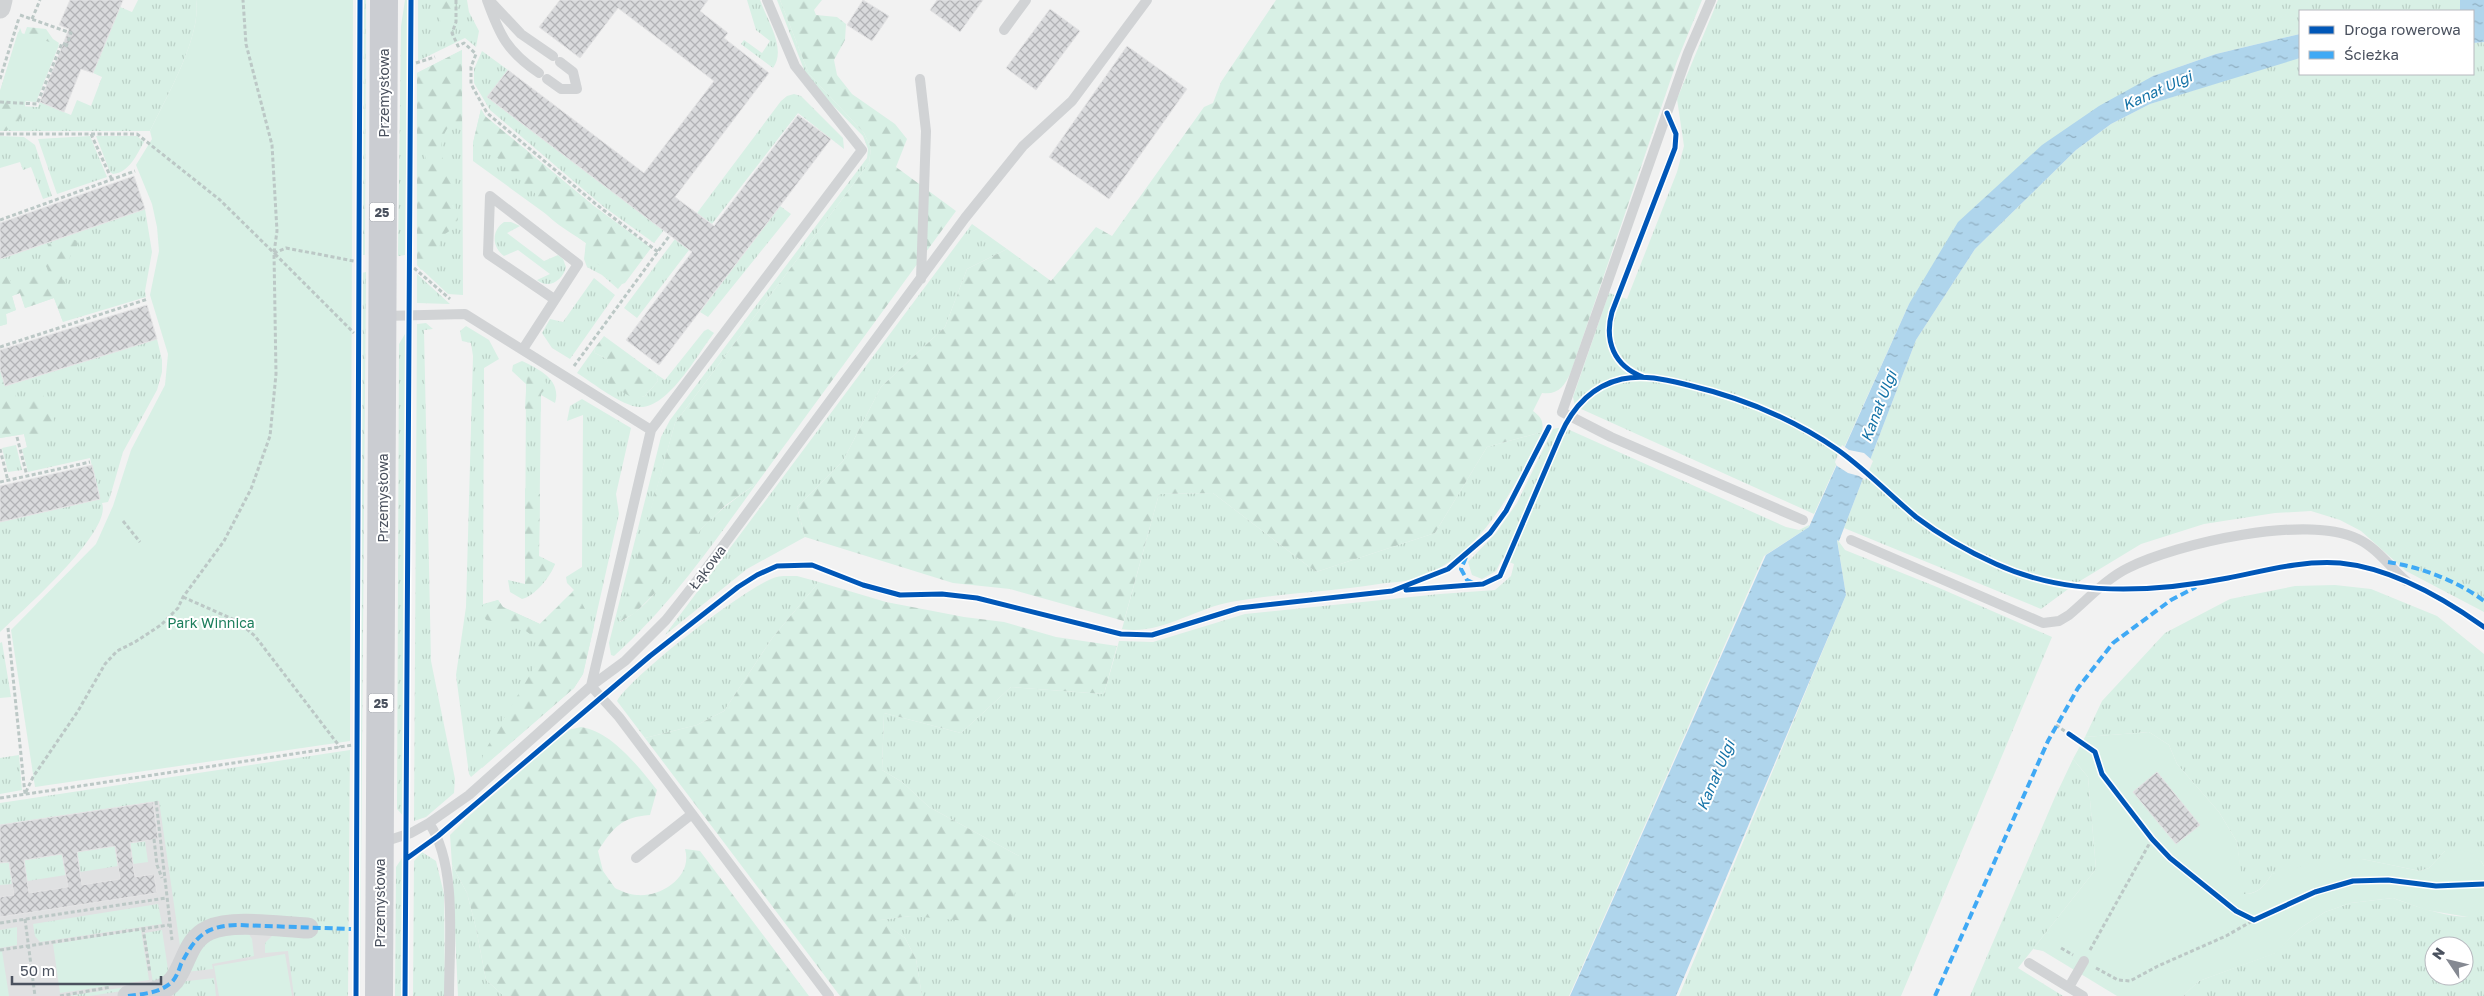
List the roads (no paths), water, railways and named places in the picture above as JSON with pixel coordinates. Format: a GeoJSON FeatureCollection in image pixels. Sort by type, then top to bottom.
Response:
{"type":"FeatureCollection","features":[{"type":"Feature","properties":{"kind":"main road","name":"Przemysłowa"},"geometry":{"type":"LineString","coordinates":[[379,996],[384,0]]}},
{"type":"Feature","properties":{"kind":"street"},"geometry":{"type":"LineString","coordinates":[[10,12],[12,4]]}},
{"type":"Feature","properties":{"kind":"street"},"geometry":{"type":"LineString","coordinates":[[128,996],[152,992],[174,981],[193,942],[209,930],[223,926],[238,925],[308,928]]}},
{"type":"Feature","properties":{"kind":"lane"},"geometry":{"type":"LineString","coordinates":[[488,0],[521,34],[573,72],[577,89],[561,89],[518,58],[500,33],[488,0]]}},
{"type":"Feature","properties":{"kind":"lane"},"geometry":{"type":"LineString","coordinates":[[767,0],[795,66],[862,150],[650,430],[591,686],[619,717],[829,996]]}},
{"type":"Feature","properties":{"kind":"lane"},"geometry":{"type":"LineString","coordinates":[[1004,30],[1026,0]]}},
{"type":"Feature","properties":{"kind":"lane","name":"Łąkowa"},"geometry":{"type":"LineString","coordinates":[[380,843],[412,833],[469,794],[591,686],[625,661],[671,613],[703,573],[965,218],[1023,146],[1072,101],[1147,0]]}},
{"type":"Feature","properties":{"kind":"lane"},"geometry":{"type":"LineString","coordinates":[[1711,0],[1688,53],[1562,412],[1611,436],[1802,520]]}},
{"type":"Feature","properties":{"kind":"lane"},"geometry":{"type":"LineString","coordinates":[[920,79],[926,131],[921,279]]}},
{"type":"Feature","properties":{"kind":"lane"},"geometry":{"type":"LineString","coordinates":[[522,349],[578,264],[490,196],[488,254],[554,299]]}},
{"type":"Feature","properties":{"kind":"lane"},"geometry":{"type":"LineString","coordinates":[[382,316],[466,314],[650,430]]}},
{"type":"Feature","properties":{"kind":"lane"},"geometry":{"type":"LineString","coordinates":[[1850,540],[2043,623],[2059,621],[2069,615],[2127,568],[2180,549],[2261,532],[2321,528],[2357,538],[2382,556],[2406,581]]}},
{"type":"Feature","properties":{"kind":"lane"},"geometry":{"type":"LineString","coordinates":[[636,858],[692,814]]}},
{"type":"Feature","properties":{"kind":"lane"},"geometry":{"type":"LineString","coordinates":[[429,823],[438,836],[448,880],[449,996]]}},
{"type":"Feature","properties":{"kind":"lane"},"geometry":{"type":"LineString","coordinates":[[2069,987],[2084,961]]}},
{"type":"Feature","properties":{"kind":"lane"},"geometry":{"type":"LineString","coordinates":[[2029,963],[2084,996]]}},
{"type":"Feature","properties":{"kind":"water"},"geometry":{"type":"Polygon","coordinates":[[[2460,0],[2484,0],[2484,42],[2474,43],[2474,10],[2460,10],[2460,0]]]}},
{"type":"Feature","properties":{"kind":"water","name":"Kanał Ulgi"},"geometry":{"type":"Polygon","coordinates":[[[2299,34],[2299,58],[2150,104],[2111,124],[2076,150],[1975,249],[1916,340],[1839,541],[1837,540],[1846,595],[1676,996],[1570,996],[1766,555],[1809,527],[1909,304],[1958,222],[2042,145],[2099,106],[2153,76],[2216,54],[2299,34]]]}},
{"type":"Feature","properties":{"kind":"park label","name":"Park Winnica"},"geometry":{"type":"Point","coordinates":[211,622]}}]}
